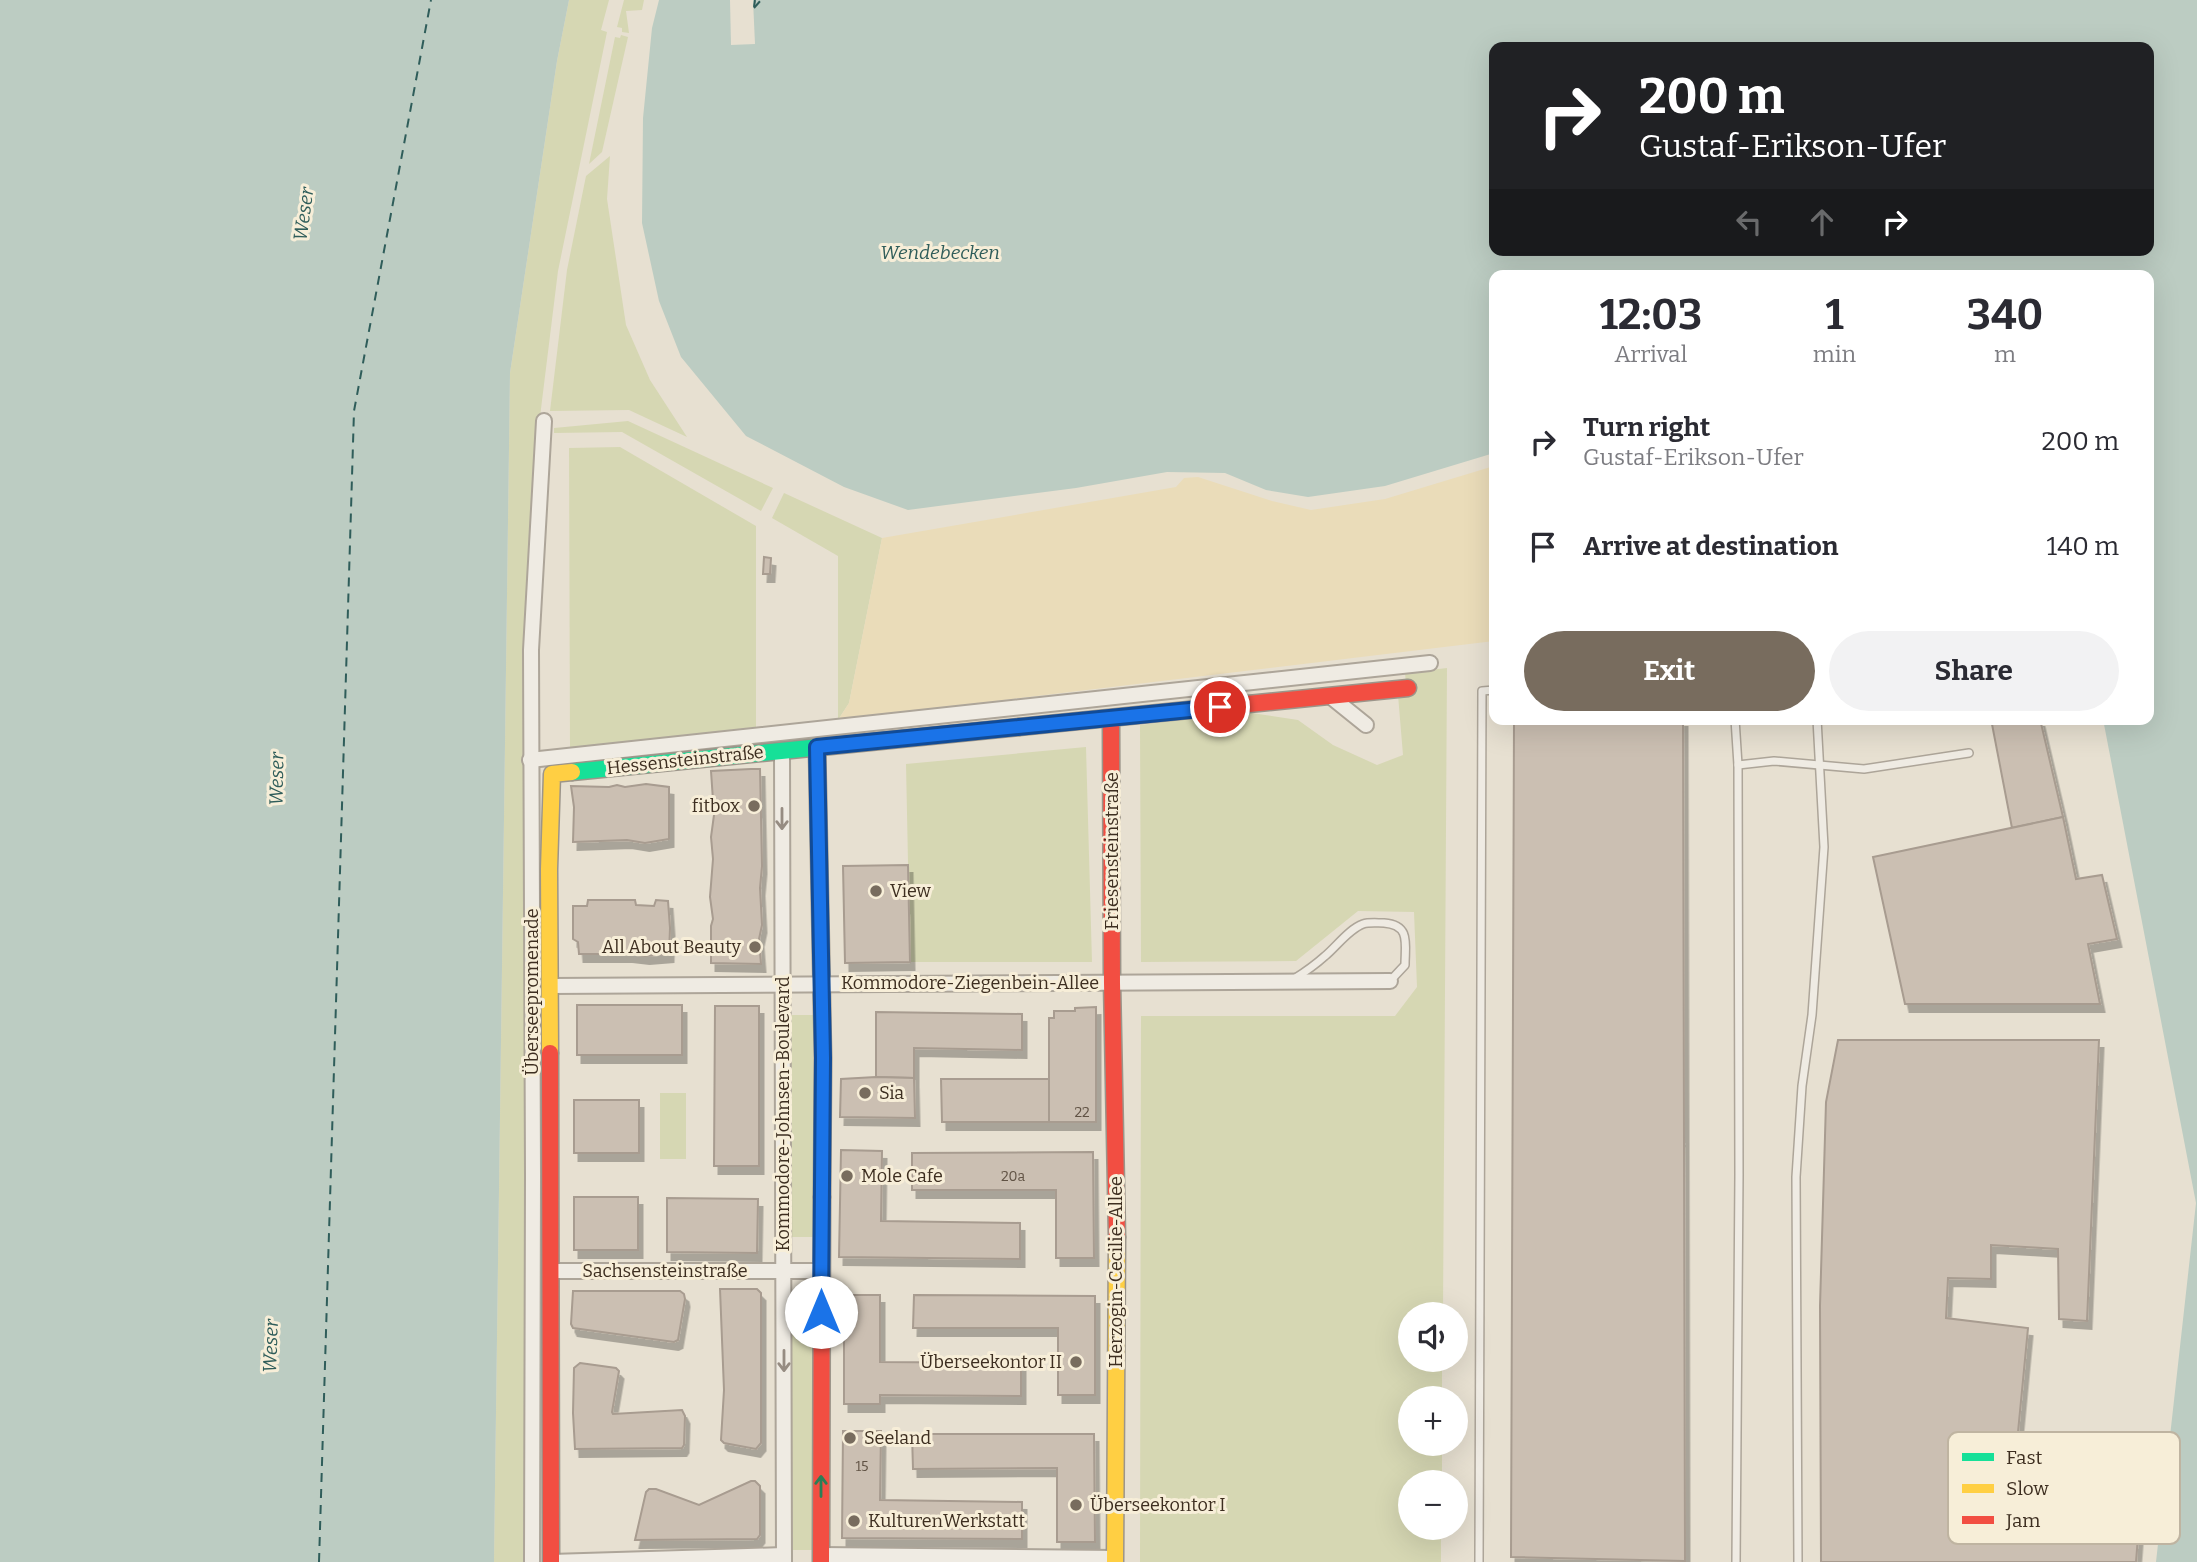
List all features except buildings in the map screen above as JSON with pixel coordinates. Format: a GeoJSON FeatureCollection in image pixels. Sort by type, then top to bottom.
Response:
{"type":"FeatureCollection","features":[{"type":"Feature","properties":{"kind":"street","name":"Überseepromenade"},"geometry":{"type":"LineString","coordinates":[[532,1562],[531,650],[544,421]]}},
{"type":"Feature","properties":{"kind":"street"},"geometry":{"type":"LineString","coordinates":[[530,760],[1430,663]]}},
{"type":"Feature","properties":{"kind":"street","name":"Hessensteinstraße"},"geometry":{"type":"LineString","coordinates":[[552,774],[1408,688]]}},
{"type":"Feature","properties":{"kind":"street"},"geometry":{"type":"LineString","coordinates":[[1330,696],[1366,725]]}},
{"type":"Feature","properties":{"kind":"street","name":"Friesensteinstraße"},"geometry":{"type":"LineString","coordinates":[[1111,719],[1112,983]]}},
{"type":"Feature","properties":{"kind":"street"},"geometry":{"type":"LineString","coordinates":[[817,747],[822,983],[821,1558],[1115,1560]]}},
{"type":"Feature","properties":{"kind":"street","name":"Kommodore-Johnsen-Boulevard"},"geometry":{"type":"LineString","coordinates":[[782,750],[784,1558]]}},
{"type":"Feature","properties":{"kind":"street"},"geometry":{"type":"LineString","coordinates":[[552,774],[554,758]]}},
{"type":"Feature","properties":{"kind":"street","name":"Überseepromenade"},"geometry":{"type":"LineString","coordinates":[[551,1562],[549,869],[552,774]]}},
{"type":"Feature","properties":{"kind":"street","name":"Kommodore-Ziegenbein-Allee"},"geometry":{"type":"LineString","coordinates":[[550,986],[1390,981]]}},
{"type":"Feature","properties":{"kind":"street","name":"Herzogin-Cecilie-Allee"},"geometry":{"type":"LineString","coordinates":[[1112,983],[1118,1275],[1115,1560]]}},
{"type":"Feature","properties":{"kind":"street","name":"Sachsensteinstraße"},"geometry":{"type":"LineString","coordinates":[[552,1271],[821,1271]]}},
{"type":"Feature","properties":{"kind":"street"},"geometry":{"type":"LineString","coordinates":[[551,1562],[784,1558]]}},
{"type":"Feature","properties":{"kind":"lane"},"geometry":{"type":"LineString","coordinates":[[1479,1562],[1482,691],[1489,690]]}},
{"type":"Feature","properties":{"kind":"lane"},"geometry":{"type":"LineString","coordinates":[[1735,725],[1738,765],[1739,1188],[1736,1562]]}},
{"type":"Feature","properties":{"kind":"lane"},"geometry":{"type":"LineString","coordinates":[[1798,1562],[1796,1177],[1802,1086],[1812,1014],[1824,847],[1817,725]]}},
{"type":"Feature","properties":{"kind":"lane"},"geometry":{"type":"LineString","coordinates":[[1738,765],[1774,761],[1864,769],[1969,753]]}},
{"type":"Feature","properties":{"kind":"lane"},"geometry":{"type":"LineString","coordinates":[[1289,982],[1309,970],[1357,927],[1367,923],[1392,924],[1401,928],[1405,937],[1405,965],[1390,981]]}},
{"type":"Feature","properties":{"kind":"green space"},"geometry":{"type":"Polygon","coordinates":[[[569,0],[609,0],[601,30],[607,32],[558,271],[538,433],[524,648],[525,1562],[494,1562],[510,373],[557,61],[569,0]]]}},
{"type":"Feature","properties":{"kind":"green space"},"geometry":{"type":"Polygon","coordinates":[[[624,0],[644,0],[642,10],[626,11],[629,33],[622,32],[622,28],[617,27],[624,0]]]}},
{"type":"Feature","properties":{"kind":"green space"},"geometry":{"type":"Polygon","coordinates":[[[621,35],[628,37],[602,152],[589,164],[615,37],[620,38],[621,35]]]}},
{"type":"Feature","properties":{"kind":"green space"},"geometry":{"type":"Polygon","coordinates":[[[610,156],[607,199],[626,325],[650,380],[687,437],[629,410],[550,411],[567,270],[586,176],[610,156]]]}},
{"type":"Feature","properties":{"kind":"green space"},"geometry":{"type":"Polygon","coordinates":[[[628,421],[773,488],[761,511],[622,432],[554,433],[554,428],[628,421]]]}},
{"type":"Feature","properties":{"kind":"green space"},"geometry":{"type":"Polygon","coordinates":[[[620,447],[756,526],[756,727],[570,748],[569,448],[620,447]]]}},
{"type":"Feature","properties":{"kind":"green space"},"geometry":{"type":"Polygon","coordinates":[[[784,493],[882,538],[849,703],[838,720],[838,556],[772,518],[784,493]]]}},
{"type":"Feature","properties":{"kind":"green space"},"geometry":{"type":"Polygon","coordinates":[[[1447,668],[1443,1302],[1398,1302],[1398,1372],[1442,1372],[1442,1386],[1398,1386],[1398,1456],[1442,1456],[1442,1470],[1398,1470],[1398,1540],[1441,1540],[1441,1562],[1140,1562],[1141,1016],[1395,1016],[1417,987],[1414,912],[1358,911],[1296,961],[1141,962],[1140,725],[1245,712],[1298,720],[1333,745],[1377,765],[1403,755],[1398,695],[1407,694],[1405,673],[1447,668]]]}},
{"type":"Feature","properties":{"kind":"green space"},"geometry":{"type":"Polygon","coordinates":[[[1086,747],[1092,962],[910,962],[906,764],[1086,747]]]}},
{"type":"Feature","properties":{"kind":"green space"},"geometry":{"type":"Polygon","coordinates":[[[789,1015],[813,1015],[814,1237],[790,1237],[789,1015]]]}},
{"type":"Feature","properties":{"kind":"green space"},"geometry":{"type":"Polygon","coordinates":[[[660,1093],[686,1093],[686,1159],[660,1159],[660,1093]]]}},
{"type":"Feature","properties":{"kind":"green space"},"geometry":{"type":"Polygon","coordinates":[[[790,1301],[814,1301],[814,1550],[790,1550],[790,1301]]]}},
{"type":"Feature","properties":{"kind":"sand"},"geometry":{"type":"Polygon","coordinates":[[[1489,468],[1489,642],[838,720],[849,703],[882,538],[1176,487],[1184,478],[1198,477],[1272,501],[1311,510],[1385,499],[1489,468]]]}},
{"type":"Feature","properties":{"kind":"water","name":"Weser"},"geometry":{"type":"Polygon","coordinates":[[[0,0],[569,0],[557,61],[510,373],[494,1562],[0,1562],[0,0]]]}},
{"type":"Feature","properties":{"kind":"water","name":"Wendebecken"},"geometry":{"type":"Polygon","coordinates":[[[659,0],[2197,0],[2197,1562],[2156,1562],[2158,1544],[2180,1544],[2180,1432],[2170,1432],[2196,1203],[2104,725],[2154,725],[2154,270],[1489,270],[1489,455],[1385,486],[1308,497],[1266,490],[1225,473],[1167,472],[1076,488],[908,510],[844,487],[746,436],[681,357],[659,301],[642,223],[643,118],[652,28],[659,0]]]}},
{"type":"Feature","properties":{"kind":"pier"},"geometry":{"type":"Polygon","coordinates":[[[730,0],[753,0],[755,44],[731,45],[730,0]]]}},
{"type":"Feature","properties":{"kind":"ferry route"},"geometry":{"type":"LineString","coordinates":[[319,1562],[354,411],[431,0]]}},
{"type":"Feature","properties":{"kind":"ferry route"},"geometry":{"type":"LineString","coordinates":[[754,7],[755,0]]}},
{"type":"Feature","properties":{"kind":"ferry route"},"geometry":{"type":"LineString","coordinates":[[754,8],[761,0]]}},
{"type":"Feature","properties":{"kind":"traffic: fast"},"geometry":{"type":"LineString","coordinates":[[572,772],[1019,727]]}},
{"type":"Feature","properties":{"kind":"traffic: slow"},"geometry":{"type":"LineString","coordinates":[[817,747],[823,1058],[822,1197]]}},
{"type":"Feature","properties":{"kind":"traffic: slow"},"geometry":{"type":"LineString","coordinates":[[550,1053],[549,869],[552,774],[572,772]]}},
{"type":"Feature","properties":{"kind":"traffic: slow"},"geometry":{"type":"LineString","coordinates":[[1115,1562],[1117,1237]]}},
{"type":"Feature","properties":{"kind":"traffic: jam"},"geometry":{"type":"LineString","coordinates":[[1019,727],[1408,688]]}},
{"type":"Feature","properties":{"kind":"traffic: jam"},"geometry":{"type":"LineString","coordinates":[[1111,719],[1117,1237]]}},
{"type":"Feature","properties":{"kind":"traffic: jam"},"geometry":{"type":"LineString","coordinates":[[550,1053],[551,1562]]}},
{"type":"Feature","properties":{"kind":"traffic: jam"},"geometry":{"type":"LineString","coordinates":[[821,1562],[822,1197]]}},
{"type":"Feature","properties":{"kind":"place","name":"fitbox"},"geometry":{"type":"Point","coordinates":[754,806]}},
{"type":"Feature","properties":{"kind":"place","name":"View"},"geometry":{"type":"Point","coordinates":[876,891]}},
{"type":"Feature","properties":{"kind":"place","name":"All About Beauty"},"geometry":{"type":"Point","coordinates":[755,947]}},
{"type":"Feature","properties":{"kind":"place","name":"Sia"},"geometry":{"type":"Point","coordinates":[865,1093]}},
{"type":"Feature","properties":{"kind":"place","name":"Mole Cafe"},"geometry":{"type":"Point","coordinates":[847,1176]}},
{"type":"Feature","properties":{"kind":"place","name":"Überseekontor II"},"geometry":{"type":"Point","coordinates":[1076,1362]}},
{"type":"Feature","properties":{"kind":"place","name":"Seeland"},"geometry":{"type":"Point","coordinates":[850,1438]}},
{"type":"Feature","properties":{"kind":"place","name":"Überseekontor I"},"geometry":{"type":"Point","coordinates":[1076,1505]}},
{"type":"Feature","properties":{"kind":"place","name":"KulturenWerkstatt"},"geometry":{"type":"Point","coordinates":[854,1521]}},
{"type":"Feature","properties":{"kind":"route"},"geometry":{"type":"LineString","coordinates":[[821,1312],[823,1058],[817,747],[1220,707]]}}]}
